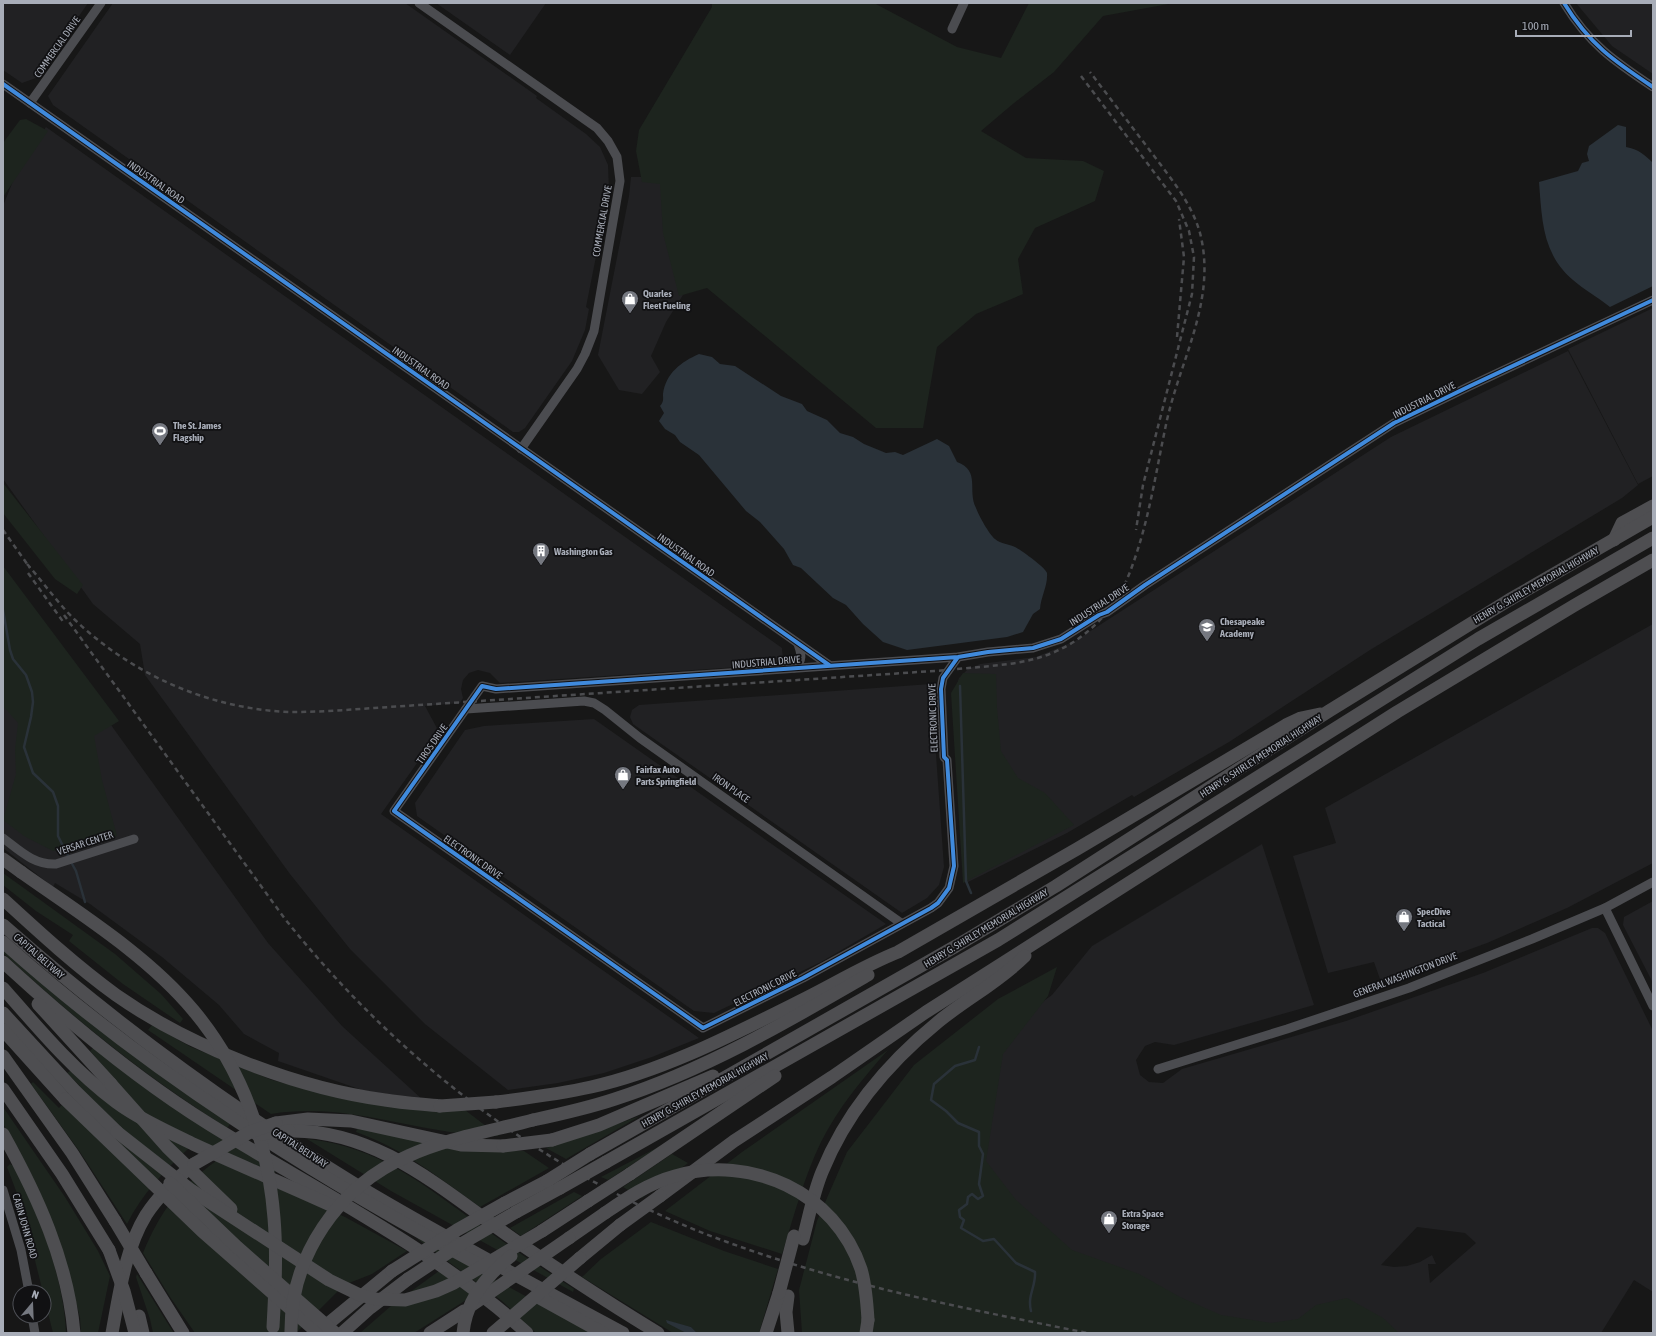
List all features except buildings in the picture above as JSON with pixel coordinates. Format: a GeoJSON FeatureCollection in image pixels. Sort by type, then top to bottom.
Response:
{"type":"FeatureCollection","features":[{"type":"Feature","properties":{"kind":"highway"},"geometry":{"type":"LineString","coordinates":[[1614,540],[1622,523],[1653,506]]}},
{"type":"Feature","properties":{"kind":"highway","name":"HENRY G. SHIRLEY MEMORIAL HIGHWAY"},"geometry":{"type":"LineString","coordinates":[[318,1333],[392,1271],[457,1230],[546,1181],[590,1154],[742,1069],[956,946],[1056,886],[1329,712],[1509,600],[1653,517]]}},
{"type":"Feature","properties":{"kind":"highway"},"geometry":{"type":"LineString","coordinates":[[342,1333],[370,1308],[408,1279],[460,1244],[998,940],[1452,655],[1653,538]]}},
{"type":"Feature","properties":{"kind":"highway"},"geometry":{"type":"LineString","coordinates":[[493,1333],[620,1225],[734,1141],[832,1077],[926,1012],[1397,712],[1568,609],[1653,560]]}},
{"type":"Feature","properties":{"kind":"highway"},"geometry":{"type":"LineString","coordinates":[[3,899],[55,946],[116,995],[170,1029],[232,1057],[313,1084],[384,1100],[440,1106],[496,1102],[592,1087],[659,1066],[698,1049],[798,1002],[880,959],[898,952],[1077,849],[1286,725],[1301,718],[1329,712]]}},
{"type":"Feature","properties":{"kind":"highway"},"geometry":{"type":"LineString","coordinates":[[3,859],[119,943],[163,980],[192,1009],[215,1039],[234,1070],[249,1104],[264,1151],[271,1188],[275,1250],[273,1333]]}},
{"type":"Feature","properties":{"kind":"highway","name":"CAPITAL BELTWAY"},"geometry":{"type":"LineString","coordinates":[[3,925],[99,1006],[151,1046],[244,1111],[358,1185],[482,1256],[623,1333]]}},
{"type":"Feature","properties":{"kind":"highway"},"geometry":{"type":"LineString","coordinates":[[766,1333],[783,1295],[798,1238],[822,1172],[841,1134],[870,1091],[908,1049],[939,1021],[1010,971],[1042,939]]}},
{"type":"Feature","properties":{"kind":"highway"},"geometry":{"type":"LineString","coordinates":[[3,942],[55,988],[115,1035],[273,1144],[445,1247],[603,1333]]}},
{"type":"Feature","properties":{"kind":"highway"},"geometry":{"type":"LineString","coordinates":[[290,1333],[293,1303],[300,1276],[310,1249],[325,1221],[364,1182],[396,1162],[422,1149],[617,1099],[710,1062],[788,1022],[883,966],[898,952]]}},
{"type":"Feature","properties":{"kind":"highway"},"geometry":{"type":"LineString","coordinates":[[3,963],[196,1177],[273,1243]]}},
{"type":"Feature","properties":{"kind":"highway"},"geometry":{"type":"LineString","coordinates":[[3,963],[99,1046],[180,1105],[208,1124],[367,1217],[436,1261],[474,1288],[527,1333]]}},
{"type":"Feature","properties":{"kind":"highway"},"geometry":{"type":"LineString","coordinates":[[3,988],[40,1030],[73,1064],[105,1094],[130,1111],[170,1133],[379,1226]]}},
{"type":"Feature","properties":{"kind":"highway"},"geometry":{"type":"LineString","coordinates":[[3,1013],[70,1095],[191,1190],[329,1280],[344,1288],[376,1299],[405,1300],[436,1291],[454,1283],[542,1231],[630,1174],[850,1025]]}},
{"type":"Feature","properties":{"kind":"highway"},"geometry":{"type":"LineString","coordinates":[[3,1030],[70,1095],[202,1231],[318,1333]]}},
{"type":"Feature","properties":{"kind":"highway"},"geometry":{"type":"LineString","coordinates":[[3,1056],[72,1153],[183,1333]]}},
{"type":"Feature","properties":{"kind":"highway"},"geometry":{"type":"LineString","coordinates":[[112,1333],[129,1258],[146,1216],[173,1182],[194,1164],[250,1132],[276,1123],[308,1119],[351,1121],[461,1145],[503,1146],[552,1140],[599,1125],[720,1073],[742,1069]]}},
{"type":"Feature","properties":{"kind":"highway"},"geometry":{"type":"LineString","coordinates":[[3,1089],[62,1174],[109,1250],[125,1279],[140,1316],[143,1333]]}},
{"type":"Feature","properties":{"kind":"highway"},"geometry":{"type":"LineString","coordinates":[[221,1148],[257,1134],[289,1131],[331,1133],[350,1138],[386,1153],[417,1172],[581,1286],[658,1333]]}},
{"type":"Feature","properties":{"kind":"highway"},"geometry":{"type":"LineString","coordinates":[[117,1132],[237,1247],[335,1333]]}},
{"type":"Feature","properties":{"kind":"highway"},"geometry":{"type":"LineString","coordinates":[[3,1134],[21,1166],[47,1225],[62,1270],[74,1333]]}},
{"type":"Feature","properties":{"kind":"highway"},"geometry":{"type":"LineString","coordinates":[[430,1333],[634,1194],[657,1182],[675,1175],[706,1169],[730,1169],[758,1174],[780,1181],[802,1193],[822,1207],[835,1221],[854,1252],[862,1274],[867,1301],[868,1329]]}},
{"type":"Feature","properties":{"kind":"highway"},"geometry":{"type":"LineString","coordinates":[[463,1333],[468,1311],[483,1283],[506,1260],[542,1231]]}},
{"type":"Feature","properties":{"kind":"highway"},"geometry":{"type":"LineString","coordinates":[[109,1250],[124,1291],[134,1333]]}},
{"type":"Feature","properties":{"kind":"highway"},"geometry":{"type":"LineString","coordinates":[[783,1295],[788,1333]]}},
{"type":"Feature","properties":{"kind":"street","name":"COMMERCIAL DRIVE"},"geometry":{"type":"LineString","coordinates":[[30,103],[101,3]]}},
{"type":"Feature","properties":{"kind":"street","name":"COMMERCIAL DRIVE"},"geometry":{"type":"LineString","coordinates":[[419,3],[597,128],[608,141],[618,162],[620,191],[590,343],[577,368],[521,449]]}},
{"type":"Feature","properties":{"kind":"street"},"geometry":{"type":"LineString","coordinates":[[952,30],[964,3]]}},
{"type":"Feature","properties":{"kind":"street"},"geometry":{"type":"LineString","coordinates":[[1564,3],[1592,42],[1619,65],[1653,87]]}},
{"type":"Feature","properties":{"kind":"street","name":"INDUSTRIAL ROAD"},"geometry":{"type":"LineString","coordinates":[[3,84],[829,665]]}},
{"type":"Feature","properties":{"kind":"street","name":"INDUSTRIAL DRIVE"},"geometry":{"type":"LineString","coordinates":[[482,686],[496,690],[829,665],[958,657],[988,652],[1033,648],[1061,639],[1099,614],[1107,612],[1145,585],[1394,423],[1653,300]]}},
{"type":"Feature","properties":{"kind":"street"},"geometry":{"type":"LineString","coordinates":[[794,668],[798,665],[801,659],[798,644]]}},
{"type":"Feature","properties":{"kind":"street","name":"ELECTRONIC DRIVE"},"geometry":{"type":"LineString","coordinates":[[394,811],[703,1028],[831,963],[938,903],[946,895],[953,877],[953,836],[947,760],[944,757],[941,689],[942,678],[958,657]]}},
{"type":"Feature","properties":{"kind":"street","name":"TIROS DRIVE"},"geometry":{"type":"LineString","coordinates":[[394,811],[482,686]]}},
{"type":"Feature","properties":{"kind":"street","name":"IRON PLACE"},"geometry":{"type":"LineString","coordinates":[[466,709],[584,701],[594,703],[640,738],[901,923]]}},
{"type":"Feature","properties":{"kind":"street","name":"VERSAR CENTER"},"geometry":{"type":"LineString","coordinates":[[3,838],[37,862],[47,864],[63,862],[134,839]]}},
{"type":"Feature","properties":{"kind":"street","name":"GENERAL WASHINGTON DRIVE"},"geometry":{"type":"LineString","coordinates":[[1158,1069],[1287,1029],[1409,988],[1532,940],[1605,908],[1653,882]]}},
{"type":"Feature","properties":{"kind":"street"},"geometry":{"type":"LineString","coordinates":[[1605,908],[1653,1006]]}},
{"type":"Feature","properties":{"kind":"street","name":"CABIN JOHN ROAD"},"geometry":{"type":"LineString","coordinates":[[3,1190],[22,1250],[28,1284]]}},
{"type":"Feature","properties":{"kind":"shaded area"},"geometry":{"type":"Polygon","coordinates":[[[3,3],[88,3],[36,78],[22,83],[3,70],[3,3]]]}},
{"type":"Feature","properties":{"kind":"shaded area"},"geometry":{"type":"Polygon","coordinates":[[[113,3],[405,3],[537,96],[536,98],[586,134],[600,147],[608,165],[609,191],[586,307],[589,309],[585,330],[572,361],[525,428],[519,432],[513,432],[53,105],[48,96],[113,3]]]}},
{"type":"Feature","properties":{"kind":"shaded area"},"geometry":{"type":"Polygon","coordinates":[[[436,3],[546,3],[510,55],[436,3]]]}},
{"type":"Feature","properties":{"kind":"shaded area"},"geometry":{"type":"Polygon","coordinates":[[[712,3],[874,3],[957,47],[1001,58],[1029,3],[1174,3],[1103,16],[1054,72],[981,131],[1026,158],[1083,161],[1104,171],[1095,201],[1035,228],[1018,259],[1023,294],[976,314],[937,347],[923,428],[876,428],[707,288],[679,296],[663,233],[660,184],[642,182],[636,151],[639,130],[712,7],[712,3]]]}},
{"type":"Feature","properties":{"kind":"shaded area"},"geometry":{"type":"Polygon","coordinates":[[[1576,3],[1653,3],[1653,74],[1612,46],[1576,3]]]}},
{"type":"Feature","properties":{"kind":"shaded area"},"geometry":{"type":"Polygon","coordinates":[[[26,119],[48,131],[3,197],[3,143],[20,120],[26,119]]]}},
{"type":"Feature","properties":{"kind":"shaded area"},"geometry":{"type":"Polygon","coordinates":[[[1618,125],[1626,127],[1626,147],[1641,153],[1653,163],[1653,286],[1610,307],[1573,280],[1555,259],[1549,247],[1543,222],[1539,182],[1578,171],[1582,163],[1589,161],[1587,154],[1589,146],[1618,125]]]}},
{"type":"Feature","properties":{"kind":"shaded area"},"geometry":{"type":"Polygon","coordinates":[[[46,127],[782,648],[783,662],[781,664],[500,683],[490,673],[478,670],[469,673],[463,680],[461,689],[463,698],[460,703],[425,706],[439,732],[381,814],[699,1038],[652,1057],[604,1073],[558,1083],[508,1090],[425,1024],[350,949],[290,874],[145,675],[140,644],[93,604],[3,479],[3,206],[19,166],[46,127]]]}},
{"type":"Feature","properties":{"kind":"shaded area"},"geometry":{"type":"Polygon","coordinates":[[[631,177],[666,177],[688,287],[666,322],[651,356],[660,372],[642,394],[619,390],[598,355],[629,196],[631,177]]]}},
{"type":"Feature","properties":{"kind":"shaded area"},"geometry":{"type":"Polygon","coordinates":[[[1653,308],[1653,476],[1638,484],[1568,349],[1653,308]]]}},
{"type":"Feature","properties":{"kind":"shaded area"},"geometry":{"type":"Polygon","coordinates":[[[1568,351],[1638,485],[1622,498],[1370,650],[1229,742],[1134,797],[1132,795],[1067,833],[966,883],[955,691],[959,678],[968,669],[980,664],[1036,657],[1075,641],[1391,437],[1568,351]]]}},
{"type":"Feature","properties":{"kind":"shaded area"},"geometry":{"type":"Polygon","coordinates":[[[699,354],[712,357],[720,364],[735,366],[781,396],[802,404],[807,411],[827,420],[840,433],[853,437],[864,444],[886,453],[895,452],[903,455],[937,439],[949,446],[957,462],[969,470],[976,508],[984,525],[990,533],[997,541],[1015,547],[1038,563],[1047,573],[1040,609],[1033,614],[1023,632],[1007,637],[907,650],[883,642],[863,624],[846,605],[833,598],[801,568],[793,565],[784,549],[760,522],[746,511],[699,455],[680,442],[675,435],[665,429],[659,421],[664,413],[660,406],[663,402],[663,394],[667,380],[675,369],[699,354]]]}},
{"type":"Feature","properties":{"kind":"shaded area"},"geometry":{"type":"Polygon","coordinates":[[[3,483],[83,585],[77,594],[55,579],[3,513],[3,483]]]}},
{"type":"Feature","properties":{"kind":"shaded area"},"geometry":{"type":"Polygon","coordinates":[[[3,566],[119,721],[94,736],[102,780],[117,836],[53,851],[24,836],[3,820],[16,774],[15,750],[18,723],[3,706],[3,566]]]}},
{"type":"Feature","properties":{"kind":"shaded area"},"geometry":{"type":"Polygon","coordinates":[[[3,575],[268,943],[342,1026],[424,1101],[362,1090],[278,1061],[279,1053],[244,1034],[219,1005],[162,957],[90,904],[55,883],[53,887],[3,848],[3,575]]]}},
{"type":"Feature","properties":{"kind":"shaded area"},"geometry":{"type":"Polygon","coordinates":[[[1653,624],[1653,863],[1567,908],[1487,943],[1381,982],[1374,962],[1328,973],[1293,856],[1336,843],[1325,808],[1653,624]]]}},
{"type":"Feature","properties":{"kind":"shaded area"},"geometry":{"type":"Polygon","coordinates":[[[963,673],[996,674],[997,708],[1001,751],[1018,778],[1045,793],[1074,825],[963,883],[951,693],[963,673]]]}},
{"type":"Feature","properties":{"kind":"shaded area"},"geometry":{"type":"Polygon","coordinates":[[[931,684],[944,867],[939,885],[927,898],[902,913],[633,724],[630,717],[632,710],[639,705],[931,684]]]}},
{"type":"Feature","properties":{"kind":"shaded area"},"geometry":{"type":"Polygon","coordinates":[[[594,719],[886,924],[821,962],[714,1013],[694,1011],[417,816],[415,803],[465,730],[484,726],[594,719]]]}},
{"type":"Feature","properties":{"kind":"shaded area"},"geometry":{"type":"Polygon","coordinates":[[[1262,844],[1314,1005],[1174,1045],[1155,1042],[1145,1046],[1136,1060],[1140,1075],[1149,1082],[1163,1083],[1182,1069],[1346,1021],[1483,973],[1592,928],[1598,928],[1605,933],[1653,1031],[1653,1292],[1634,1280],[1601,1333],[1240,1333],[861,1157],[1027,1013],[1052,995],[1092,946],[1262,844]],[[1417,1227],[1381,1265],[1394,1267],[1407,1266],[1420,1262],[1432,1255],[1436,1264],[1428,1264],[1430,1283],[1476,1243],[1465,1233],[1417,1227]]]}},
{"type":"Feature","properties":{"kind":"shaded area"},"geometry":{"type":"Polygon","coordinates":[[[3,873],[115,954],[161,994],[183,1019],[180,1023],[123,984],[69,941],[73,935],[36,911],[3,885],[3,873]]]}},
{"type":"Feature","properties":{"kind":"shaded area"},"geometry":{"type":"Polygon","coordinates":[[[1653,901],[1653,983],[1623,925],[1624,917],[1653,901]]]}},
{"type":"Feature","properties":{"kind":"shaded area"},"geometry":{"type":"Polygon","coordinates":[[[5,948],[231,1123],[227,1128],[197,1109],[111,1046],[56,1001],[3,953],[5,948]]]}},
{"type":"Feature","properties":{"kind":"shaded area"},"geometry":{"type":"Polygon","coordinates":[[[1057,967],[1048,996],[1003,1054],[986,1161],[1016,1200],[1072,1250],[1139,1274],[1180,1297],[1221,1315],[1271,1323],[1298,1319],[1316,1305],[1347,1298],[1383,1318],[1399,1333],[802,1333],[799,1290],[817,1221],[847,1152],[914,1065],[998,999],[1057,967]]]}},
{"type":"Feature","properties":{"kind":"shaded area"},"geometry":{"type":"Polygon","coordinates":[[[152,1025],[191,1047],[272,1080],[340,1098],[465,1110],[499,1136],[470,1135],[441,1131],[358,1115],[330,1112],[301,1111],[271,1114],[148,1030],[152,1025]]]}},
{"type":"Feature","properties":{"kind":"shaded area"},"geometry":{"type":"Polygon","coordinates":[[[94,1047],[276,1170],[273,1175],[188,1136],[137,1109],[118,1083],[90,1051],[94,1047]]]}},
{"type":"Feature","properties":{"kind":"shaded area"},"geometry":{"type":"Polygon","coordinates":[[[888,1050],[869,1071],[835,1117],[821,1142],[804,1183],[782,1254],[710,1231],[665,1211],[742,1152],[888,1050]]]}},
{"type":"Feature","properties":{"kind":"shaded area"},"geometry":{"type":"Polygon","coordinates":[[[70,1071],[189,1148],[154,1183],[127,1224],[80,1152],[31,1084],[33,1082],[59,1108],[80,1086],[67,1073],[70,1071]]]}},
{"type":"Feature","properties":{"kind":"shaded area"},"geometry":{"type":"Polygon","coordinates":[[[3,1107],[65,1197],[98,1251],[110,1276],[98,1333],[81,1333],[80,1318],[68,1270],[19,1150],[3,1124],[3,1107]]]}},
{"type":"Feature","properties":{"kind":"shaded area"},"geometry":{"type":"Polygon","coordinates":[[[640,1116],[566,1159],[546,1148],[640,1116]]]}},
{"type":"Feature","properties":{"kind":"shaded area"},"geometry":{"type":"Polygon","coordinates":[[[357,1129],[509,1151],[524,1151],[549,1168],[480,1207],[421,1165],[405,1155],[356,1132],[357,1129]]]}},
{"type":"Feature","properties":{"kind":"shaded area"},"geometry":{"type":"Polygon","coordinates":[[[307,1139],[333,1143],[357,1150],[400,1170],[574,1289],[573,1292],[391,1191],[307,1139]]]}},
{"type":"Feature","properties":{"kind":"shaded area"},"geometry":{"type":"Polygon","coordinates":[[[662,1145],[608,1180],[601,1177],[662,1145]]]}},
{"type":"Feature","properties":{"kind":"shaded area"},"geometry":{"type":"Polygon","coordinates":[[[672,1154],[688,1163],[642,1198],[623,1187],[672,1154]]]}},
{"type":"Feature","properties":{"kind":"shaded area"},"geometry":{"type":"Polygon","coordinates":[[[216,1161],[345,1217],[407,1251],[372,1274],[344,1285],[296,1333],[195,1333],[170,1297],[143,1253],[157,1224],[172,1201],[202,1171],[216,1161]]]}},
{"type":"Feature","properties":{"kind":"shaded area"},"geometry":{"type":"Polygon","coordinates":[[[10,1164],[14,1166],[32,1204],[49,1247],[61,1291],[66,1333],[53,1333],[51,1324],[52,1324],[52,1284],[41,1284],[21,1204],[7,1167],[10,1164]]]}},
{"type":"Feature","properties":{"kind":"shaded area"},"geometry":{"type":"Polygon","coordinates":[[[574,1192],[582,1196],[521,1236],[510,1228],[574,1192]]]}},
{"type":"Feature","properties":{"kind":"shaded area"},"geometry":{"type":"Polygon","coordinates":[[[651,1222],[724,1251],[778,1269],[759,1333],[697,1333],[691,1327],[666,1321],[686,1333],[673,1333],[582,1277],[601,1259],[651,1222]]]}},
{"type":"Feature","properties":{"kind":"shaded area"},"geometry":{"type":"Polygon","coordinates":[[[416,1238],[430,1244],[593,1333],[536,1333],[502,1301],[416,1238]]]}},
{"type":"Feature","properties":{"kind":"shaded area"},"geometry":{"type":"Polygon","coordinates":[[[439,1271],[474,1295],[414,1333],[360,1333],[391,1306],[439,1271]]]}},
{"type":"Feature","properties":{"kind":"shaded area"},"geometry":{"type":"Polygon","coordinates":[[[137,1274],[174,1333],[153,1333],[136,1277],[137,1274]]]}},
{"type":"Feature","properties":{"kind":"shaded area"},"geometry":{"type":"Polygon","coordinates":[[[666,1320],[691,1327],[697,1333],[686,1333],[667,1323],[666,1320]]]}},
{"type":"Feature","properties":{"kind":"waterway"},"geometry":{"type":"LineString","coordinates":[[3,610],[13,659],[26,675],[32,692],[33,702],[31,717],[24,747],[33,773],[53,792],[58,806],[58,836],[69,858]]}},
{"type":"Feature","properties":{"kind":"waterway"},"geometry":{"type":"LineString","coordinates":[[960,686],[966,881],[971,893]]}},
{"type":"Feature","properties":{"kind":"waterway"},"geometry":{"type":"LineString","coordinates":[[71,862],[76,871],[85,902]]}},
{"type":"Feature","properties":{"kind":"waterway"},"geometry":{"type":"LineString","coordinates":[[979,1047],[975,1060],[955,1066],[934,1084],[931,1100],[946,1111],[958,1123],[979,1132],[979,1146],[983,1154],[979,1184],[983,1196],[978,1199],[972,1194],[968,1197],[967,1204],[959,1210],[960,1217],[964,1220],[961,1228],[983,1241],[994,1239],[1016,1263],[1035,1272],[1030,1300],[1031,1311]]}},
{"type":"Feature","properties":{"kind":"railway"},"geometry":{"type":"LineString","coordinates":[[27,564],[74,619],[121,657],[147,673],[175,686],[203,696],[262,710],[292,712],[333,711],[949,670],[1004,665],[1038,658],[1055,652],[1071,643],[1099,622],[1114,604],[1125,584],[1140,544],[1155,482],[1167,420],[1195,328],[1201,305],[1204,281],[1204,257],[1200,233],[1191,210],[1171,178],[1090,72]]}},
{"type":"Feature","properties":{"kind":"railway"},"geometry":{"type":"LineString","coordinates":[[1081,76],[1176,201],[1189,231],[1194,257],[1192,294],[1143,485],[1136,530]]}},
{"type":"Feature","properties":{"kind":"railway"},"geometry":{"type":"LineString","coordinates":[[1177,337],[1184,257],[1179,219]]}},
{"type":"Feature","properties":{"kind":"railway"},"geometry":{"type":"LineString","coordinates":[[3,530],[30,568]]}},
{"type":"Feature","properties":{"kind":"railway"},"geometry":{"type":"LineString","coordinates":[[28,573],[64,623]]}},
{"type":"Feature","properties":{"kind":"railway"},"geometry":{"type":"LineString","coordinates":[[64,615],[285,919],[330,972],[378,1022],[430,1068],[484,1111],[541,1150],[600,1185],[663,1216],[727,1242],[816,1271],[906,1295],[1088,1333]]}},
{"type":"Feature","properties":{"kind":"cycle path"},"geometry":{"type":"LineString","coordinates":[[1564,3],[1583,30],[1603,51],[1653,87]]}},
{"type":"Feature","properties":{"kind":"cycle path"},"geometry":{"type":"LineString","coordinates":[[3,84],[829,665]]}},
{"type":"Feature","properties":{"kind":"cycle path"},"geometry":{"type":"LineString","coordinates":[[958,657],[943,678],[941,689],[944,757],[947,760],[954,866],[949,888],[938,903],[931,908],[803,978],[703,1028],[394,811],[482,686],[496,689],[958,657],[988,652],[1033,648],[1061,639],[1099,615],[1107,612],[1145,585],[1394,423],[1653,300]]}},
{"type":"Feature","properties":{"kind":"place","name":"Quarles Fleet Fueling"},"geometry":{"type":"Point","coordinates":[630,314]}},
{"type":"Feature","properties":{"kind":"place","name":"The St. James Flagship"},"geometry":{"type":"Point","coordinates":[160,446]}},
{"type":"Feature","properties":{"kind":"place","name":"Washington Gas"},"geometry":{"type":"Point","coordinates":[541,566]}},
{"type":"Feature","properties":{"kind":"place","name":"Chesapeake Academy"},"geometry":{"type":"Point","coordinates":[1207,642]}},
{"type":"Feature","properties":{"kind":"place","name":"Fairfax Auto Parts Springfield"},"geometry":{"type":"Point","coordinates":[623,790]}},
{"type":"Feature","properties":{"kind":"place","name":"SpecDive Tactical"},"geometry":{"type":"Point","coordinates":[1404,932]}},
{"type":"Feature","properties":{"kind":"place","name":"Extra Space Storage"},"geometry":{"type":"Point","coordinates":[1109,1234]}}]}
